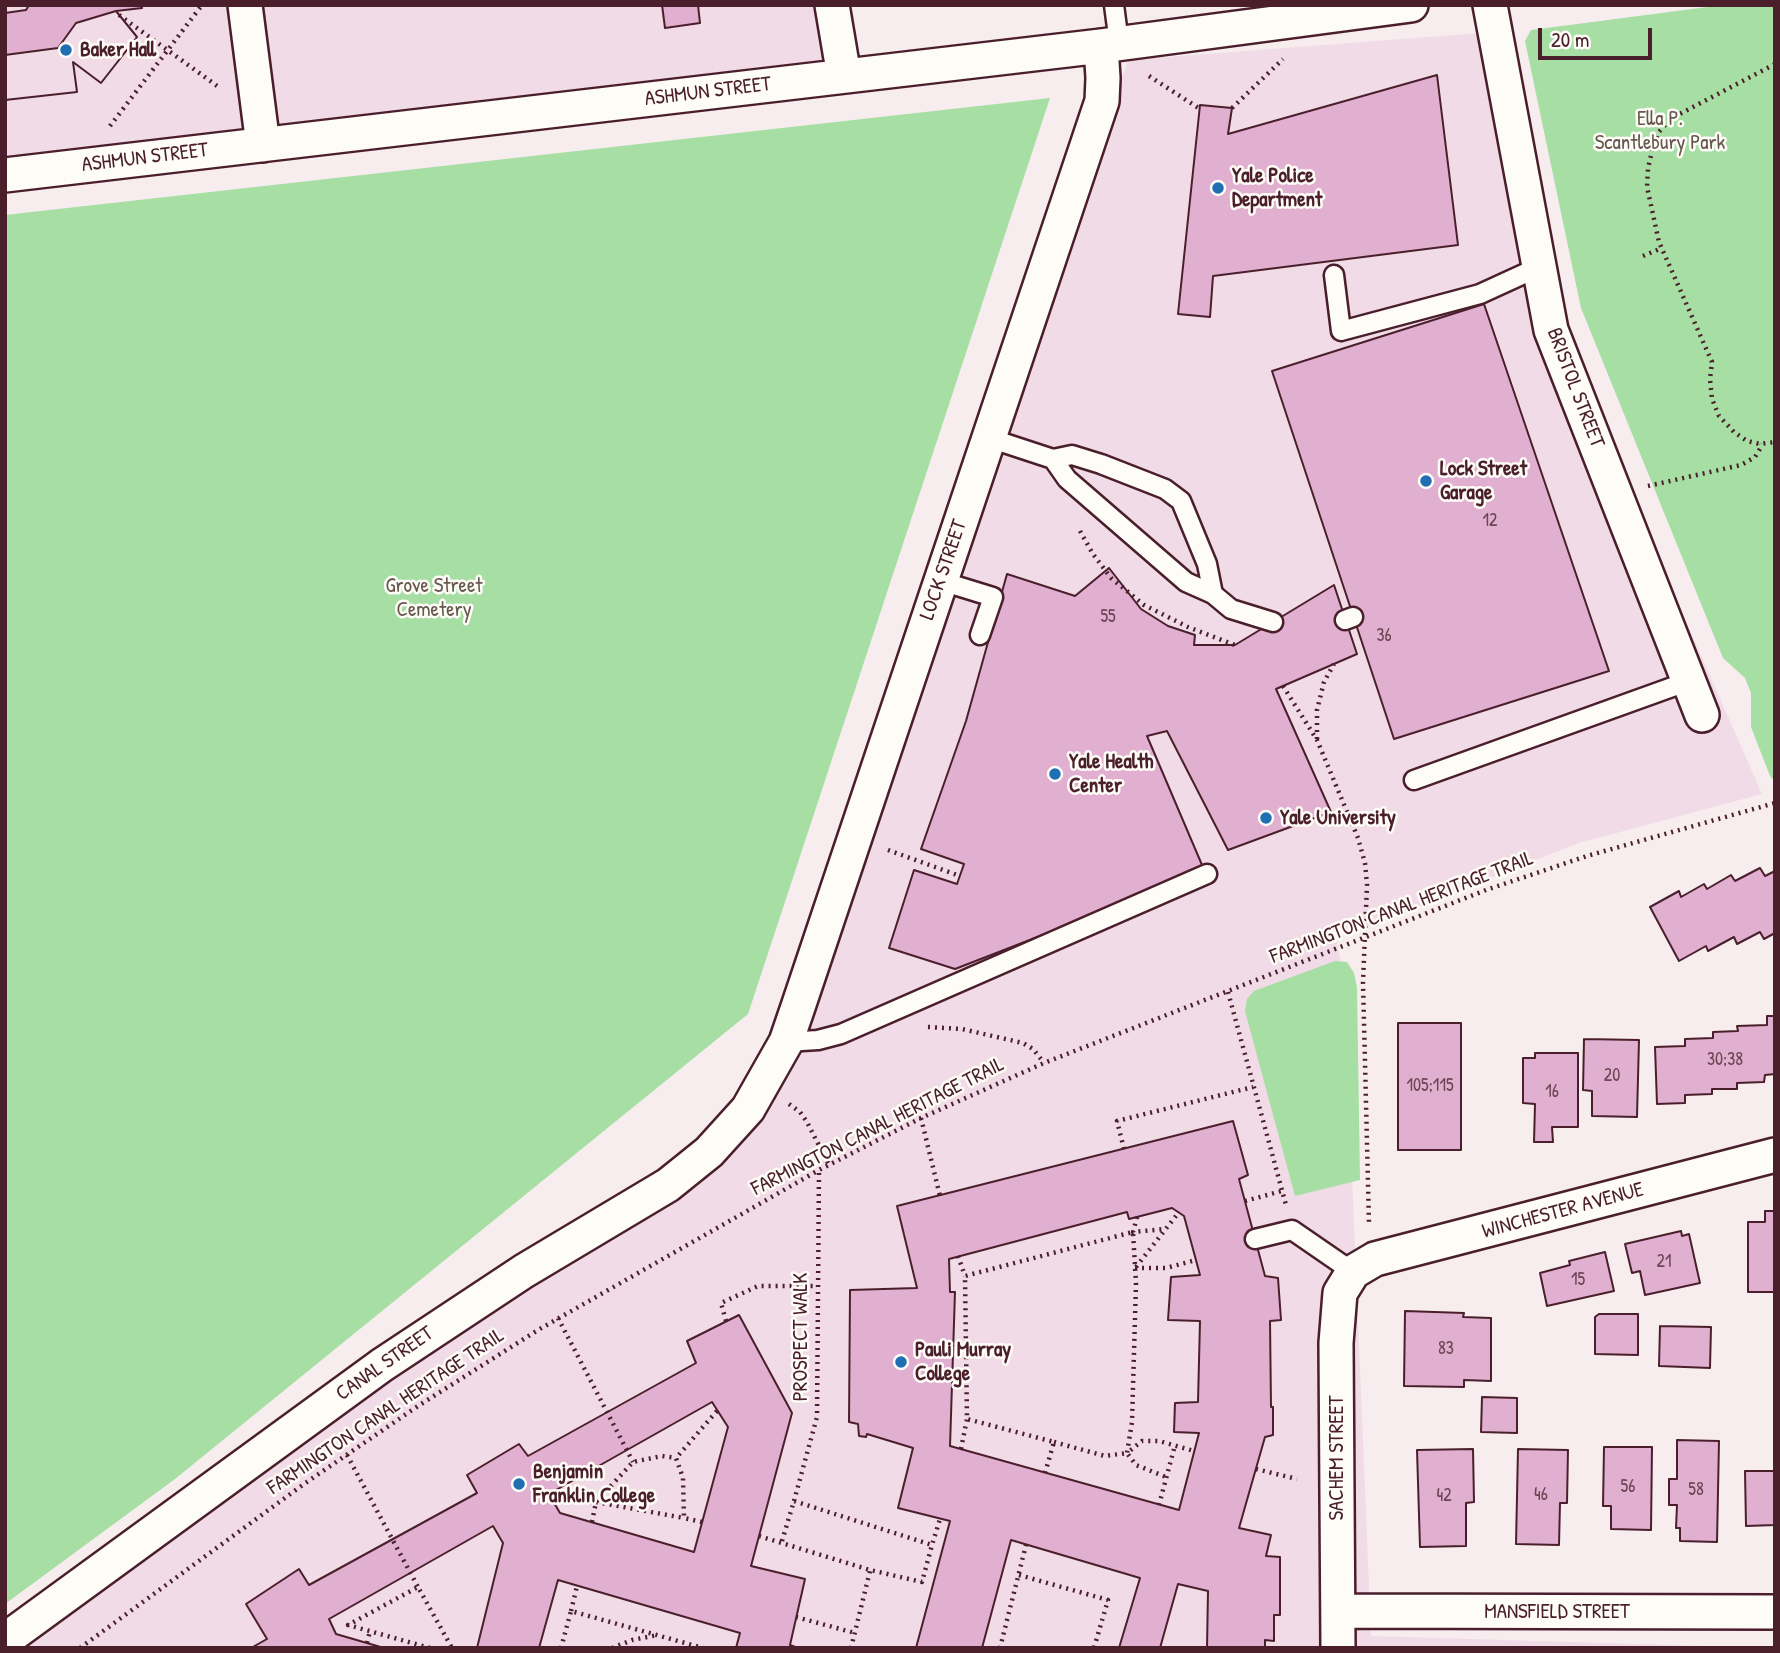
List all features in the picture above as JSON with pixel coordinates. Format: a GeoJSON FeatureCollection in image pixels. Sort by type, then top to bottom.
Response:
{"type":"FeatureCollection","features":[{"type":"Feature","properties":{"kind":"street"},"geometry":{"type":"LineString","coordinates":[[245,5],[263,145]]}},
{"type":"Feature","properties":{"kind":"street"},"geometry":{"type":"LineString","coordinates":[[832,5],[844,76]]}},
{"type":"Feature","properties":{"kind":"street","name":"ASHMUN STREET"},"geometry":{"type":"LineString","coordinates":[[5,175],[1110,45],[1411,5]]}},
{"type":"Feature","properties":{"kind":"street","name":"BRISTOL STREET"},"geometry":{"type":"LineString","coordinates":[[1490,5],[1551,330],[1702,715]]}},
{"type":"Feature","properties":{"kind":"street","name":"LOCK STREET"},"geometry":{"type":"LineString","coordinates":[[774,1096],[786,1042],[1102,100],[1103,78],[1110,45]]}},
{"type":"Feature","properties":{"kind":"street","name":"CANAL STREET"},"geometry":{"type":"LineString","coordinates":[[5,1640],[382,1365],[524,1271],[668,1185],[774,1096]]}},
{"type":"Feature","properties":{"kind":"street","name":"WINCHESTER AVENUE"},"geometry":{"type":"LineString","coordinates":[[1353,1272],[1376,1259],[1775,1155]]}},
{"type":"Feature","properties":{"kind":"street","name":"SACHEM STREET"},"geometry":{"type":"LineString","coordinates":[[1338,1648],[1336,1343],[1340,1293],[1353,1272]]}},
{"type":"Feature","properties":{"kind":"street","name":"MANSFIELD STREET"},"geometry":{"type":"LineString","coordinates":[[1338,1611],[1775,1612]]}},
{"type":"Feature","properties":{"kind":"lane"},"geometry":{"type":"LineString","coordinates":[[1110,45],[1114,5]]}},
{"type":"Feature","properties":{"kind":"lane"},"geometry":{"type":"LineString","coordinates":[[1334,275],[1341,331],[1480,294],[1539,267]]}},
{"type":"Feature","properties":{"kind":"lane"},"geometry":{"type":"LineString","coordinates":[[989,438],[1053,459],[1072,455],[1165,488],[1181,502],[1207,564],[1213,594]]}},
{"type":"Feature","properties":{"kind":"lane"},"geometry":{"type":"LineString","coordinates":[[1053,459],[1067,479],[1186,582],[1213,594],[1231,609],[1273,622]]}},
{"type":"Feature","properties":{"kind":"lane"},"geometry":{"type":"LineString","coordinates":[[941,581],[993,597],[980,635]]}},
{"type":"Feature","properties":{"kind":"lane"},"geometry":{"type":"LineString","coordinates":[[1414,780],[1689,681]]}},
{"type":"Feature","properties":{"kind":"lane"},"geometry":{"type":"LineString","coordinates":[[786,1042],[818,1040],[841,1034],[1207,874]]}},
{"type":"Feature","properties":{"kind":"lane"},"geometry":{"type":"LineString","coordinates":[[1255,1239],[1292,1230],[1353,1272]]}},
{"type":"Feature","properties":{"kind":"path"},"geometry":{"type":"LineString","coordinates":[[110,127],[202,5]]}},
{"type":"Feature","properties":{"kind":"path"},"geometry":{"type":"LineString","coordinates":[[119,15],[229,94]]}},
{"type":"Feature","properties":{"kind":"path"},"geometry":{"type":"LineString","coordinates":[[1232,108],[1292,51]]}},
{"type":"Feature","properties":{"kind":"path"},"geometry":{"type":"LineString","coordinates":[[1775,64],[1670,119],[1658,133],[1648,168],[1647,187],[1662,248],[1712,362],[1712,399],[1719,416],[1747,441],[1760,444],[1775,442]]}},
{"type":"Feature","properties":{"kind":"path"},"geometry":{"type":"LineString","coordinates":[[1146,74],[1200,109]]}},
{"type":"Feature","properties":{"kind":"path"},"geometry":{"type":"LineString","coordinates":[[1643,256],[1662,248]]}},
{"type":"Feature","properties":{"kind":"path"},"geometry":{"type":"LineString","coordinates":[[1644,487],[1741,465],[1755,457],[1760,444]]}},
{"type":"Feature","properties":{"kind":"path"},"geometry":{"type":"LineString","coordinates":[[1080,530],[1093,554],[1111,578],[1144,605],[1188,627],[1235,645]]}},
{"type":"Feature","properties":{"kind":"path"},"geometry":{"type":"LineString","coordinates":[[1317,740],[1317,710],[1324,682],[1334,664]]}},
{"type":"Feature","properties":{"kind":"path"},"geometry":{"type":"LineString","coordinates":[[1283,686],[1317,740],[1358,838],[1365,863],[1366,1168],[1369,1224]]}},
{"type":"Feature","properties":{"kind":"path","name":"FARMINGTON CANAL HERITAGE TRAIL"},"geometry":{"type":"LineString","coordinates":[[80,1648],[418,1406],[558,1318],[819,1170],[921,1118],[1044,1063],[1486,890],[1587,856],[1775,803]]}},
{"type":"Feature","properties":{"kind":"path"},"geometry":{"type":"LineString","coordinates":[[882,848],[960,876]]}},
{"type":"Feature","properties":{"kind":"path"},"geometry":{"type":"LineString","coordinates":[[1228,992],[1292,1230]]}},
{"type":"Feature","properties":{"kind":"path"},"geometry":{"type":"LineString","coordinates":[[920,1028],[962,1029],[1011,1040],[1033,1049],[1044,1063]]}},
{"type":"Feature","properties":{"kind":"path"},"geometry":{"type":"LineString","coordinates":[[1124,1149],[1117,1121],[1253,1087]]}},
{"type":"Feature","properties":{"kind":"path"},"geometry":{"type":"LineString","coordinates":[[774,1096],[800,1112],[829,1165]]}},
{"type":"Feature","properties":{"kind":"path"},"geometry":{"type":"LineString","coordinates":[[921,1118],[940,1196]]}},
{"type":"Feature","properties":{"kind":"path","name":"PROSPECT WALK"},"geometry":{"type":"LineString","coordinates":[[782,1541],[817,1417],[819,1170]]}},
{"type":"Feature","properties":{"kind":"path"},"geometry":{"type":"LineString","coordinates":[[1245,1201],[1282,1191]]}},
{"type":"Feature","properties":{"kind":"path"},"geometry":{"type":"LineString","coordinates":[[1135,1268],[1179,1212]]}},
{"type":"Feature","properties":{"kind":"path"},"geometry":{"type":"LineString","coordinates":[[1137,1217],[1133,1232],[1135,1268],[1132,1422],[1127,1454],[1136,1465],[1166,1477]]}},
{"type":"Feature","properties":{"kind":"path"},"geometry":{"type":"LineString","coordinates":[[965,1276],[1133,1232],[1166,1229]]}},
{"type":"Feature","properties":{"kind":"path"},"geometry":{"type":"LineString","coordinates":[[958,1256],[965,1276],[967,1419],[961,1450]]}},
{"type":"Feature","properties":{"kind":"path"},"geometry":{"type":"LineString","coordinates":[[1135,1268],[1166,1268],[1196,1260]]}},
{"type":"Feature","properties":{"kind":"path"},"geometry":{"type":"LineString","coordinates":[[726,1321],[721,1303],[758,1286],[817,1286]]}},
{"type":"Feature","properties":{"kind":"path"},"geometry":{"type":"LineString","coordinates":[[558,1318],[633,1462]]}},
{"type":"Feature","properties":{"kind":"path"},"geometry":{"type":"LineString","coordinates":[[676,1458],[717,1410]]}},
{"type":"Feature","properties":{"kind":"path"},"geometry":{"type":"LineString","coordinates":[[967,1419],[1105,1456],[1127,1454],[1142,1441],[1158,1441],[1194,1451]]}},
{"type":"Feature","properties":{"kind":"path"},"geometry":{"type":"LineString","coordinates":[[1045,1473],[1054,1442]]}},
{"type":"Feature","properties":{"kind":"path"},"geometry":{"type":"LineString","coordinates":[[1158,1505],[1175,1445]]}},
{"type":"Feature","properties":{"kind":"path"},"geometry":{"type":"LineString","coordinates":[[347,1455],[452,1648]]}},
{"type":"Feature","properties":{"kind":"path"},"geometry":{"type":"LineString","coordinates":[[592,1522],[596,1502],[633,1462],[662,1456],[676,1458]]}},
{"type":"Feature","properties":{"kind":"path"},"geometry":{"type":"LineString","coordinates":[[676,1458],[683,1479],[684,1517]]}},
{"type":"Feature","properties":{"kind":"path"},"geometry":{"type":"LineString","coordinates":[[1256,1469],[1297,1479]]}},
{"type":"Feature","properties":{"kind":"path"},"geometry":{"type":"LineString","coordinates":[[554,1501],[596,1502],[702,1522]]}},
{"type":"Feature","properties":{"kind":"path"},"geometry":{"type":"LineString","coordinates":[[794,1502],[932,1545]]}},
{"type":"Feature","properties":{"kind":"path"},"geometry":{"type":"LineString","coordinates":[[759,1536],[870,1570],[922,1582],[940,1519]]}},
{"type":"Feature","properties":{"kind":"path"},"geometry":{"type":"LineString","coordinates":[[1000,1648],[1027,1545]]}},
{"type":"Feature","properties":{"kind":"path"},"geometry":{"type":"LineString","coordinates":[[851,1648],[870,1570]]}},
{"type":"Feature","properties":{"kind":"path"},"geometry":{"type":"LineString","coordinates":[[1019,1575],[1108,1600],[1094,1648]]}},
{"type":"Feature","properties":{"kind":"path"},"geometry":{"type":"LineString","coordinates":[[561,1648],[577,1586]]}},
{"type":"Feature","properties":{"kind":"path"},"geometry":{"type":"LineString","coordinates":[[418,1587],[348,1625],[430,1648]]}},
{"type":"Feature","properties":{"kind":"path"},"geometry":{"type":"LineString","coordinates":[[570,1611],[703,1648]]}},
{"type":"Feature","properties":{"kind":"path"},"geometry":{"type":"LineString","coordinates":[[796,1617],[855,1633]]}},
{"type":"Feature","properties":{"kind":"path"},"geometry":{"type":"LineString","coordinates":[[367,1643],[370,1631]]}},
{"type":"Feature","properties":{"kind":"path"},"geometry":{"type":"LineString","coordinates":[[612,1648],[658,1634]]}},
{"type":"Feature","properties":{"kind":"shaded area"},"geometry":{"type":"Polygon","coordinates":[[[5,5],[832,5],[844,76],[5,175],[5,5]]]}},
{"type":"Feature","properties":{"kind":"shaded area","name":"Yale University"},"geometry":{"type":"Polygon","coordinates":[[[1493,32],[1553,319],[1762,794],[1579,843],[1336,936],[1344,980],[1371,1636],[1769,1648],[5,1648],[5,1643],[754,1098],[791,1021],[1128,60],[1493,32]]]}},
{"type":"Feature","properties":{"kind":"green space","name":"Ella P. Scantlebury Park"},"geometry":{"type":"Polygon","coordinates":[[[1723,5],[1775,5],[1775,782],[1770,776],[1751,727],[1751,693],[1745,678],[1723,658],[1581,308],[1525,41],[1531,30],[1723,5]]]}},
{"type":"Feature","properties":{"kind":"green space","name":"Grove Street Cemetery"},"geometry":{"type":"Polygon","coordinates":[[[1050,98],[748,1014],[175,1479],[5,1604],[5,215],[1050,98]]]}},
{"type":"Feature","properties":{"kind":"green space"},"geometry":{"type":"Polygon","coordinates":[[[1335,961],[1347,962],[1354,973],[1357,988],[1360,1180],[1295,1196],[1245,1011],[1247,999],[1254,991],[1335,961]]]}},
{"type":"Feature","properties":{"kind":"building","name":"Baker Hall"},"geometry":{"type":"Polygon","coordinates":[[[29,5],[141,5],[142,8],[116,11],[137,37],[101,83],[73,62],[77,92],[5,100],[5,13],[26,10],[29,5]]]}},
{"type":"Feature","properties":{"kind":"building"},"geometry":{"type":"Polygon","coordinates":[[[662,5],[698,5],[700,23],[665,28],[662,5]]]}},
{"type":"Feature","properties":{"kind":"building","name":"Baker Hall"},"geometry":{"type":"Polygon","coordinates":[[[116,11],[137,37],[101,83],[73,62],[77,92],[5,100],[5,55],[58,48],[76,23],[116,11]]]}},
{"type":"Feature","properties":{"kind":"building"},"geometry":{"type":"Polygon","coordinates":[[[1437,75],[1458,245],[1213,276],[1210,317],[1178,314],[1200,105],[1232,108],[1228,134],[1437,75]]]}},
{"type":"Feature","properties":{"kind":"building","name":"Lock Street Garage"},"geometry":{"type":"Polygon","coordinates":[[[1484,304],[1609,671],[1394,739],[1272,371],[1484,304]]]}},
{"type":"Feature","properties":{"kind":"building","name":"Yale Health Center"},"geometry":{"type":"Polygon","coordinates":[[[1109,568],[1141,609],[1168,626],[1195,635],[1194,645],[1235,645],[1334,585],[1357,654],[1276,689],[1331,812],[1228,850],[1167,731],[1147,736],[1205,872],[955,969],[889,948],[914,870],[957,884],[964,864],[921,849],[966,721],[1007,574],[1075,596],[1109,568]]]}},
{"type":"Feature","properties":{"kind":"building"},"geometry":{"type":"Polygon","coordinates":[[[1760,868],[1765,876],[1775,871],[1775,933],[1764,939],[1760,932],[1737,944],[1734,937],[1708,951],[1706,946],[1679,961],[1650,907],[1679,891],[1681,897],[1704,884],[1707,889],[1731,875],[1735,881],[1760,868]]]}},
{"type":"Feature","properties":{"kind":"building"},"geometry":{"type":"Polygon","coordinates":[[[1767,1016],[1775,1016],[1775,1074],[1765,1075],[1764,1082],[1737,1083],[1737,1089],[1712,1089],[1712,1094],[1685,1095],[1685,1103],[1657,1104],[1655,1047],[1685,1046],[1685,1039],[1713,1038],[1713,1032],[1738,1031],[1737,1026],[1767,1025],[1767,1016]]]}},
{"type":"Feature","properties":{"kind":"building"},"geometry":{"type":"Polygon","coordinates":[[[1398,1023],[1461,1023],[1461,1150],[1398,1150],[1398,1023]]]}},
{"type":"Feature","properties":{"kind":"building"},"geometry":{"type":"Polygon","coordinates":[[[1584,1039],[1639,1040],[1637,1117],[1592,1116],[1592,1091],[1583,1090],[1584,1039]]]}},
{"type":"Feature","properties":{"kind":"building"},"geometry":{"type":"Polygon","coordinates":[[[1535,1053],[1578,1053],[1578,1127],[1552,1127],[1553,1142],[1534,1142],[1535,1104],[1523,1103],[1523,1058],[1535,1058],[1535,1053]]]}},
{"type":"Feature","properties":{"kind":"building","name":"Pauli Murray College"},"geometry":{"type":"Polygon","coordinates":[[[1233,1121],[1248,1175],[1239,1179],[1265,1276],[1278,1278],[1281,1320],[1270,1321],[1273,1435],[1265,1437],[1239,1528],[1271,1535],[1266,1556],[1280,1557],[1280,1615],[1274,1615],[1274,1641],[1265,1640],[1265,1648],[1207,1648],[1208,1591],[1178,1584],[1160,1648],[1119,1648],[1140,1578],[1011,1540],[982,1648],[916,1648],[950,1521],[898,1508],[913,1448],[867,1434],[866,1437],[859,1436],[858,1424],[849,1422],[850,1290],[917,1288],[897,1206],[1233,1121]],[[1172,1208],[1129,1219],[1127,1212],[949,1259],[950,1292],[955,1292],[950,1446],[1179,1510],[1199,1433],[1174,1432],[1175,1403],[1198,1402],[1200,1321],[1168,1320],[1171,1277],[1200,1275],[1184,1216],[1172,1208]]]}},
{"type":"Feature","properties":{"kind":"building"},"geometry":{"type":"Polygon","coordinates":[[[1765,1211],[1775,1211],[1775,1292],[1748,1292],[1748,1222],[1765,1222],[1765,1211]]]}},
{"type":"Feature","properties":{"kind":"building"},"geometry":{"type":"Polygon","coordinates":[[[1681,1231],[1682,1236],[1689,1234],[1700,1283],[1645,1295],[1640,1271],[1632,1273],[1625,1244],[1681,1231]]]}},
{"type":"Feature","properties":{"kind":"building"},"geometry":{"type":"Polygon","coordinates":[[[1605,1252],[1614,1291],[1547,1306],[1540,1273],[1570,1265],[1569,1261],[1605,1252]]]}},
{"type":"Feature","properties":{"kind":"building"},"geometry":{"type":"Polygon","coordinates":[[[1405,1311],[1464,1313],[1463,1317],[1491,1318],[1491,1381],[1464,1380],[1464,1387],[1404,1386],[1405,1311]]]}},
{"type":"Feature","properties":{"kind":"building"},"geometry":{"type":"Polygon","coordinates":[[[1599,1314],[1638,1314],[1638,1355],[1595,1354],[1595,1317],[1599,1314]]]}},
{"type":"Feature","properties":{"kind":"building","name":"Benjamin Franklin College"},"geometry":{"type":"Polygon","coordinates":[[[739,1315],[792,1413],[751,1566],[805,1579],[790,1645],[798,1648],[736,1648],[740,1633],[558,1580],[539,1648],[477,1648],[503,1543],[493,1526],[329,1619],[336,1634],[384,1648],[251,1648],[267,1639],[246,1604],[299,1569],[309,1585],[477,1493],[467,1475],[519,1444],[528,1456],[696,1363],[687,1341],[739,1315]],[[712,1402],[549,1494],[560,1513],[694,1552],[728,1427],[712,1402]]]}},
{"type":"Feature","properties":{"kind":"building"},"geometry":{"type":"Polygon","coordinates":[[[1660,1326],[1711,1327],[1710,1368],[1659,1366],[1660,1326]]]}},
{"type":"Feature","properties":{"kind":"building"},"geometry":{"type":"Polygon","coordinates":[[[1482,1397],[1517,1398],[1517,1433],[1481,1432],[1482,1397]]]}},
{"type":"Feature","properties":{"kind":"building"},"geometry":{"type":"Polygon","coordinates":[[[1677,1440],[1719,1441],[1717,1542],[1680,1541],[1680,1528],[1676,1528],[1677,1505],[1669,1505],[1669,1479],[1677,1479],[1677,1440]]]}},
{"type":"Feature","properties":{"kind":"building"},"geometry":{"type":"Polygon","coordinates":[[[1604,1447],[1652,1447],[1651,1530],[1611,1529],[1611,1506],[1603,1506],[1604,1447]]]}},
{"type":"Feature","properties":{"kind":"building"},"geometry":{"type":"Polygon","coordinates":[[[1473,1449],[1474,1502],[1466,1503],[1466,1546],[1420,1547],[1417,1450],[1473,1449]]]}},
{"type":"Feature","properties":{"kind":"building"},"geometry":{"type":"Polygon","coordinates":[[[1518,1449],[1568,1450],[1567,1503],[1560,1503],[1559,1545],[1516,1544],[1518,1449]]]}},
{"type":"Feature","properties":{"kind":"building"},"geometry":{"type":"Polygon","coordinates":[[[1745,1471],[1775,1471],[1775,1525],[1746,1526],[1745,1471]]]}},
{"type":"Feature","properties":{"kind":"place","name":"Baker Hall"},"geometry":{"type":"Point","coordinates":[66,50]}},
{"type":"Feature","properties":{"kind":"place","name":"Yale Police Department"},"geometry":{"type":"Point","coordinates":[1218,188]}},
{"type":"Feature","properties":{"kind":"place","name":"Lock Street Garage"},"geometry":{"type":"Point","coordinates":[1426,481]}},
{"type":"Feature","properties":{"kind":"place","name":"Yale Health Center"},"geometry":{"type":"Point","coordinates":[1055,774]}},
{"type":"Feature","properties":{"kind":"place","name":"Yale University"},"geometry":{"type":"Point","coordinates":[1266,818]}},
{"type":"Feature","properties":{"kind":"place","name":"Pauli Murray College"},"geometry":{"type":"Point","coordinates":[901,1362]}},
{"type":"Feature","properties":{"kind":"place","name":"Benjamin Franklin College"},"geometry":{"type":"Point","coordinates":[519,1484]}}]}
